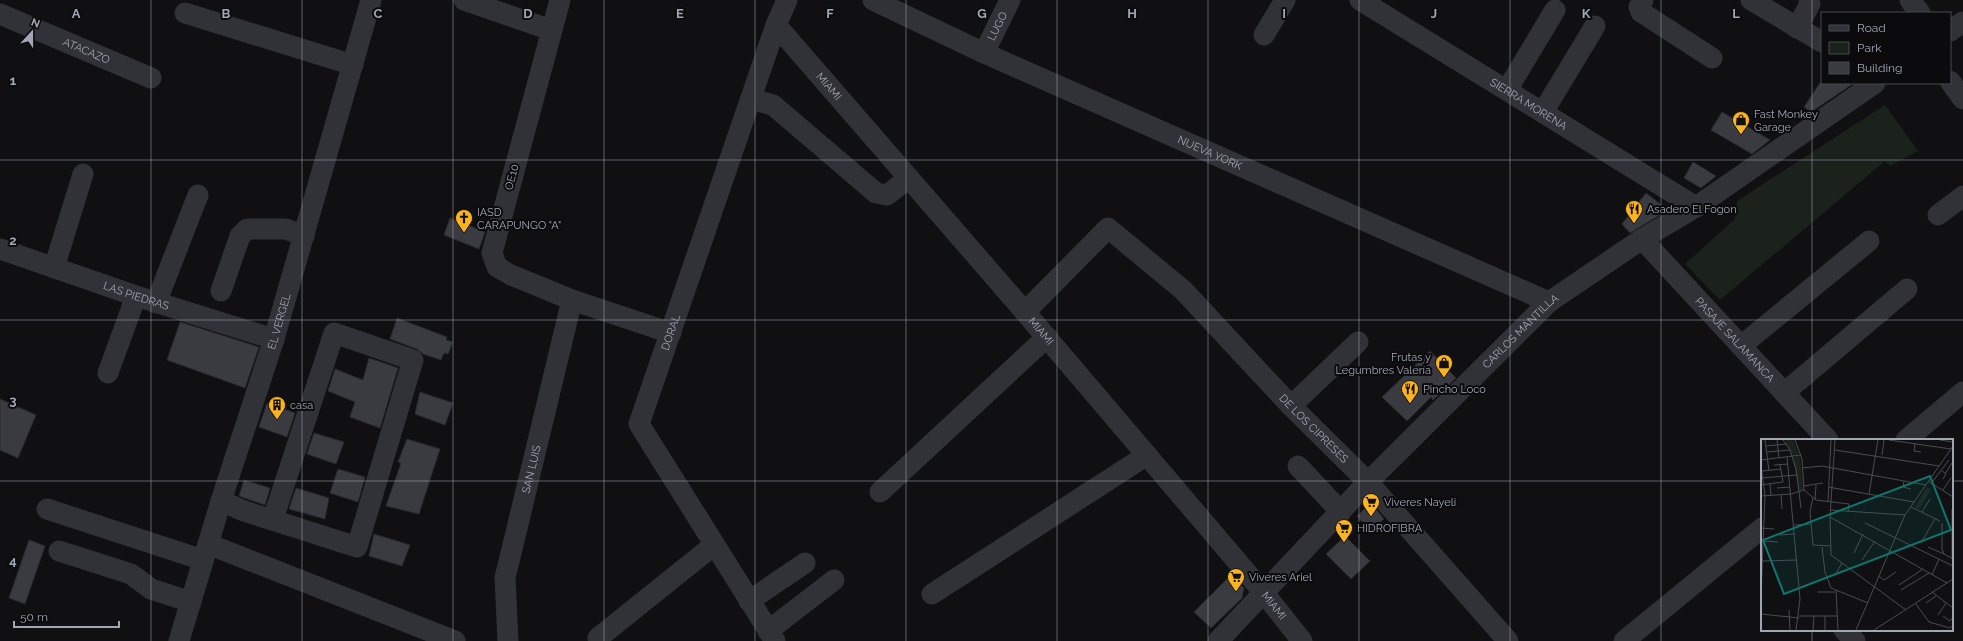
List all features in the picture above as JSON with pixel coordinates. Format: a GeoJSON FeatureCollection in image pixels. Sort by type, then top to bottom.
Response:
{"type":"FeatureCollection","features":[{"type":"Feature","properties":{"kind":"street"},"geometry":{"type":"LineString","coordinates":[[0,14],[5,0]]}},
{"type":"Feature","properties":{"kind":"street","name":"EL VERGEL"},"geometry":{"type":"LineString","coordinates":[[179,641],[221,501],[274,339],[371,0]]}},
{"type":"Feature","properties":{"kind":"street"},"geometry":{"type":"LineString","coordinates":[[464,0],[551,30]]}},
{"type":"Feature","properties":{"kind":"street","name":"OE10"},"geometry":{"type":"LineString","coordinates":[[560,0],[492,253],[497,267],[511,275],[572,300],[671,333]]}},
{"type":"Feature","properties":{"kind":"street","name":"DORAL"},"geometry":{"type":"LineString","coordinates":[[772,636],[714,546],[639,424],[776,25],[787,0]]}},
{"type":"Feature","properties":{"kind":"street","name":"NUEVA YORK"},"geometry":{"type":"LineString","coordinates":[[873,0],[984,53],[1549,302]]}},
{"type":"Feature","properties":{"kind":"street","name":"LUGO"},"geometry":{"type":"LineString","coordinates":[[984,53],[1010,0]]}},
{"type":"Feature","properties":{"kind":"street"},"geometry":{"type":"LineString","coordinates":[[1264,35],[1285,0]]}},
{"type":"Feature","properties":{"kind":"street","name":"SIERRA MORENA"},"geometry":{"type":"LineString","coordinates":[[1360,0],[1696,207]]}},
{"type":"Feature","properties":{"kind":"street"},"geometry":{"type":"LineString","coordinates":[[1643,0],[1639,7],[1640,12],[1712,58]]}},
{"type":"Feature","properties":{"kind":"street"},"geometry":{"type":"LineString","coordinates":[[1751,0],[1821,41]]}},
{"type":"Feature","properties":{"kind":"street"},"geometry":{"type":"LineString","coordinates":[[1797,28],[1810,4],[1809,0]]}},
{"type":"Feature","properties":{"kind":"street"},"geometry":{"type":"LineString","coordinates":[[1910,0],[1919,12]]}},
{"type":"Feature","properties":{"kind":"street"},"geometry":{"type":"LineString","coordinates":[[1507,90],[1555,10]]}},
{"type":"Feature","properties":{"kind":"street"},"geometry":{"type":"LineString","coordinates":[[185,13],[353,65]]}},
{"type":"Feature","properties":{"kind":"street","name":"ATACAZO"},"geometry":{"type":"LineString","coordinates":[[0,14],[151,78]]}},
{"type":"Feature","properties":{"kind":"street"},"geometry":{"type":"LineString","coordinates":[[1951,29],[1963,22]]}},
{"type":"Feature","properties":{"kind":"street","name":"MIAMI"},"geometry":{"type":"LineString","coordinates":[[776,25],[1025,312],[1264,593],[1302,641]]}},
{"type":"Feature","properties":{"kind":"street"},"geometry":{"type":"LineString","coordinates":[[1544,112],[1595,26]]}},
{"type":"Feature","properties":{"kind":"street"},"geometry":{"type":"LineString","coordinates":[[1951,82],[1963,99]]}},
{"type":"Feature","properties":{"kind":"street","name":"CARLOS MANTILLA"},"geometry":{"type":"LineString","coordinates":[[1218,641],[1368,482],[1549,302],[1642,239],[1696,207],[1874,84]]}},
{"type":"Feature","properties":{"kind":"street"},"geometry":{"type":"LineString","coordinates":[[751,99],[773,105],[876,193],[887,195],[909,178]]}},
{"type":"Feature","properties":{"kind":"street"},"geometry":{"type":"LineString","coordinates":[[54,268],[83,174]]}},
{"type":"Feature","properties":{"kind":"street"},"geometry":{"type":"LineString","coordinates":[[156,302],[198,195]]}},
{"type":"Feature","properties":{"kind":"street"},"geometry":{"type":"LineString","coordinates":[[1938,215],[1963,196]]}},
{"type":"Feature","properties":{"kind":"street","name":"DE LOS CIPRESES"},"geometry":{"type":"LineString","coordinates":[[1025,312],[1108,228],[1183,290],[1291,406],[1368,482],[1508,641]]}},
{"type":"Feature","properties":{"kind":"street"},"geometry":{"type":"LineString","coordinates":[[221,291],[240,236],[247,229],[286,229],[304,236]]}},
{"type":"Feature","properties":{"kind":"street","name":"PASAJE SALAMANCA"},"geometry":{"type":"LineString","coordinates":[[1642,239],[1827,439]]}},
{"type":"Feature","properties":{"kind":"street"},"geometry":{"type":"LineString","coordinates":[[1741,346],[1869,241]]}},
{"type":"Feature","properties":{"kind":"street","name":"LAS PIEDRAS"},"geometry":{"type":"LineString","coordinates":[[0,249],[136,296],[274,339]]}},
{"type":"Feature","properties":{"kind":"street"},"geometry":{"type":"LineString","coordinates":[[1784,393],[1907,289]]}},
{"type":"Feature","properties":{"kind":"street"},"geometry":{"type":"LineString","coordinates":[[108,373],[136,296]]}},
{"type":"Feature","properties":{"kind":"street","name":"SAN LUIS"},"geometry":{"type":"LineString","coordinates":[[508,641],[505,578],[572,300]]}},
{"type":"Feature","properties":{"kind":"street"},"geometry":{"type":"LineString","coordinates":[[221,501],[244,511],[273,519],[357,548],[413,360],[334,333],[273,519]]}},
{"type":"Feature","properties":{"kind":"street"},"geometry":{"type":"LineString","coordinates":[[880,492],[1046,337]]}},
{"type":"Feature","properties":{"kind":"street"},"geometry":{"type":"LineString","coordinates":[[1291,406],[1358,342]]}},
{"type":"Feature","properties":{"kind":"street"},"geometry":{"type":"LineString","coordinates":[[1907,439],[1963,392]]}},
{"type":"Feature","properties":{"kind":"street"},"geometry":{"type":"LineString","coordinates":[[932,594],[1147,455]]}},
{"type":"Feature","properties":{"kind":"street"},"geometry":{"type":"LineString","coordinates":[[1298,466],[1341,512]]}},
{"type":"Feature","properties":{"kind":"street"},"geometry":{"type":"LineString","coordinates":[[47,509],[206,552],[455,641]]}},
{"type":"Feature","properties":{"kind":"street"},"geometry":{"type":"LineString","coordinates":[[1624,641],[1761,529]]}},
{"type":"Feature","properties":{"kind":"street"},"geometry":{"type":"LineString","coordinates":[[598,638],[714,546]]}},
{"type":"Feature","properties":{"kind":"street"},"geometry":{"type":"LineString","coordinates":[[59,552],[131,574],[151,589],[191,602]]}},
{"type":"Feature","properties":{"kind":"street"},"geometry":{"type":"LineString","coordinates":[[749,601],[805,563]]}},
{"type":"Feature","properties":{"kind":"street"},"geometry":{"type":"LineString","coordinates":[[772,636],[834,580]]}},
{"type":"Feature","properties":{"kind":"street"},"geometry":{"type":"LineString","coordinates":[[1845,631],[1854,641]]}},
{"type":"Feature","properties":{"kind":"street"},"geometry":{"type":"LineString","coordinates":[[1858,641],[1862,631]]}},
{"type":"Feature","properties":{"kind":"green space"},"geometry":{"type":"Polygon","coordinates":[[[1885,105],[1918,151],[1890,166],[1885,161],[1720,300],[1685,264],[1735,219],[1737,201],[1885,105]]]}},
{"type":"Feature","properties":{"kind":"building"},"geometry":{"type":"Polygon","coordinates":[[[1820,83],[1853,84],[1811,112],[1804,107],[1820,83]]]}},
{"type":"Feature","properties":{"kind":"building","name":"Fast Monkey Garage"},"geometry":{"type":"Polygon","coordinates":[[[1722,112],[1770,140],[1752,154],[1711,130],[1722,112]]]}},
{"type":"Feature","properties":{"kind":"building"},"geometry":{"type":"Polygon","coordinates":[[[1693,162],[1716,176],[1701,188],[1684,178],[1693,162]]]}},
{"type":"Feature","properties":{"kind":"building"},"geometry":{"type":"Polygon","coordinates":[[[1646,193],[1668,210],[1630,233],[1622,224],[1646,193]]]}},
{"type":"Feature","properties":{"kind":"building","name":"IASD CARAPUNGO \"A\""},"geometry":{"type":"Polygon","coordinates":[[[450,218],[485,232],[479,249],[444,235],[450,218]]]}},
{"type":"Feature","properties":{"kind":"building"},"geometry":{"type":"Polygon","coordinates":[[[397,318],[447,337],[446,340],[453,342],[448,354],[444,353],[441,360],[423,354],[417,349],[390,339],[397,318]]]}},
{"type":"Feature","properties":{"kind":"building"},"geometry":{"type":"Polygon","coordinates":[[[180,322],[259,347],[245,388],[167,360],[180,322]]]}},
{"type":"Feature","properties":{"kind":"building"},"geometry":{"type":"Polygon","coordinates":[[[1430,351],[1456,378],[1433,400],[1431,397],[1407,421],[1382,397],[1430,351]]]}},
{"type":"Feature","properties":{"kind":"building"},"geometry":{"type":"Polygon","coordinates":[[[369,358],[398,368],[380,428],[350,417],[355,402],[328,391],[335,369],[363,380],[369,358]]]}},
{"type":"Feature","properties":{"kind":"building"},"geometry":{"type":"Polygon","coordinates":[[[420,392],[453,403],[445,425],[415,414],[420,392]]]}},
{"type":"Feature","properties":{"kind":"building"},"geometry":{"type":"Polygon","coordinates":[[[0,399],[36,415],[18,458],[0,450],[0,399]]]}},
{"type":"Feature","properties":{"kind":"building","name":"casa"},"geometry":{"type":"Polygon","coordinates":[[[267,403],[295,413],[287,437],[259,427],[267,403]]]}},
{"type":"Feature","properties":{"kind":"building"},"geometry":{"type":"Polygon","coordinates":[[[314,433],[344,442],[336,464],[307,454],[314,433]]]}},
{"type":"Feature","properties":{"kind":"building"},"geometry":{"type":"Polygon","coordinates":[[[407,439],[440,449],[419,514],[386,506],[401,463],[398,462],[407,439]]]}},
{"type":"Feature","properties":{"kind":"building"},"geometry":{"type":"Polygon","coordinates":[[[338,469],[365,477],[358,502],[330,493],[338,469]]]}},
{"type":"Feature","properties":{"kind":"building"},"geometry":{"type":"Polygon","coordinates":[[[244,480],[270,488],[265,505],[239,496],[244,480]]]}},
{"type":"Feature","properties":{"kind":"building"},"geometry":{"type":"Polygon","coordinates":[[[296,488],[329,498],[325,519],[289,509],[296,488]]]}},
{"type":"Feature","properties":{"kind":"building","name":"Viveres Nayeli"},"geometry":{"type":"Polygon","coordinates":[[[1371,503],[1384,519],[1370,531],[1357,516],[1371,503]]]}},
{"type":"Feature","properties":{"kind":"building"},"geometry":{"type":"Polygon","coordinates":[[[374,534],[410,545],[402,566],[369,556],[374,534]]]}},
{"type":"Feature","properties":{"kind":"building"},"geometry":{"type":"Polygon","coordinates":[[[1345,536],[1370,561],[1351,579],[1326,554],[1345,536]]]}},
{"type":"Feature","properties":{"kind":"building"},"geometry":{"type":"Polygon","coordinates":[[[29,540],[45,546],[25,604],[9,598],[29,540]]]}},
{"type":"Feature","properties":{"kind":"building"},"geometry":{"type":"Polygon","coordinates":[[[1231,575],[1244,588],[1242,598],[1211,628],[1194,612],[1231,575]]]}},
{"type":"Feature","properties":{"kind":"place","name":"Fast Monkey Garage"},"geometry":{"type":"Point","coordinates":[1741,135]}},
{"type":"Feature","properties":{"kind":"place","name":"Asadero El Fogon"},"geometry":{"type":"Point","coordinates":[1634,224]}},
{"type":"Feature","properties":{"kind":"place","name":"IASD CARAPUNGO \"A\""},"geometry":{"type":"Point","coordinates":[464,233]}},
{"type":"Feature","properties":{"kind":"place","name":"Frutas y Legumbres Valería"},"geometry":{"type":"Point","coordinates":[1444,378]}},
{"type":"Feature","properties":{"kind":"place","name":"Pincho Loco"},"geometry":{"type":"Point","coordinates":[1410,404]}},
{"type":"Feature","properties":{"kind":"place","name":"casa"},"geometry":{"type":"Point","coordinates":[277,420]}},
{"type":"Feature","properties":{"kind":"place","name":"Viveres Nayeli"},"geometry":{"type":"Point","coordinates":[1371,517]}},
{"type":"Feature","properties":{"kind":"place","name":"HIDROFIBRA"},"geometry":{"type":"Point","coordinates":[1344,543]}},
{"type":"Feature","properties":{"kind":"place","name":"Viveres Ariel"},"geometry":{"type":"Point","coordinates":[1236,592]}}]}
